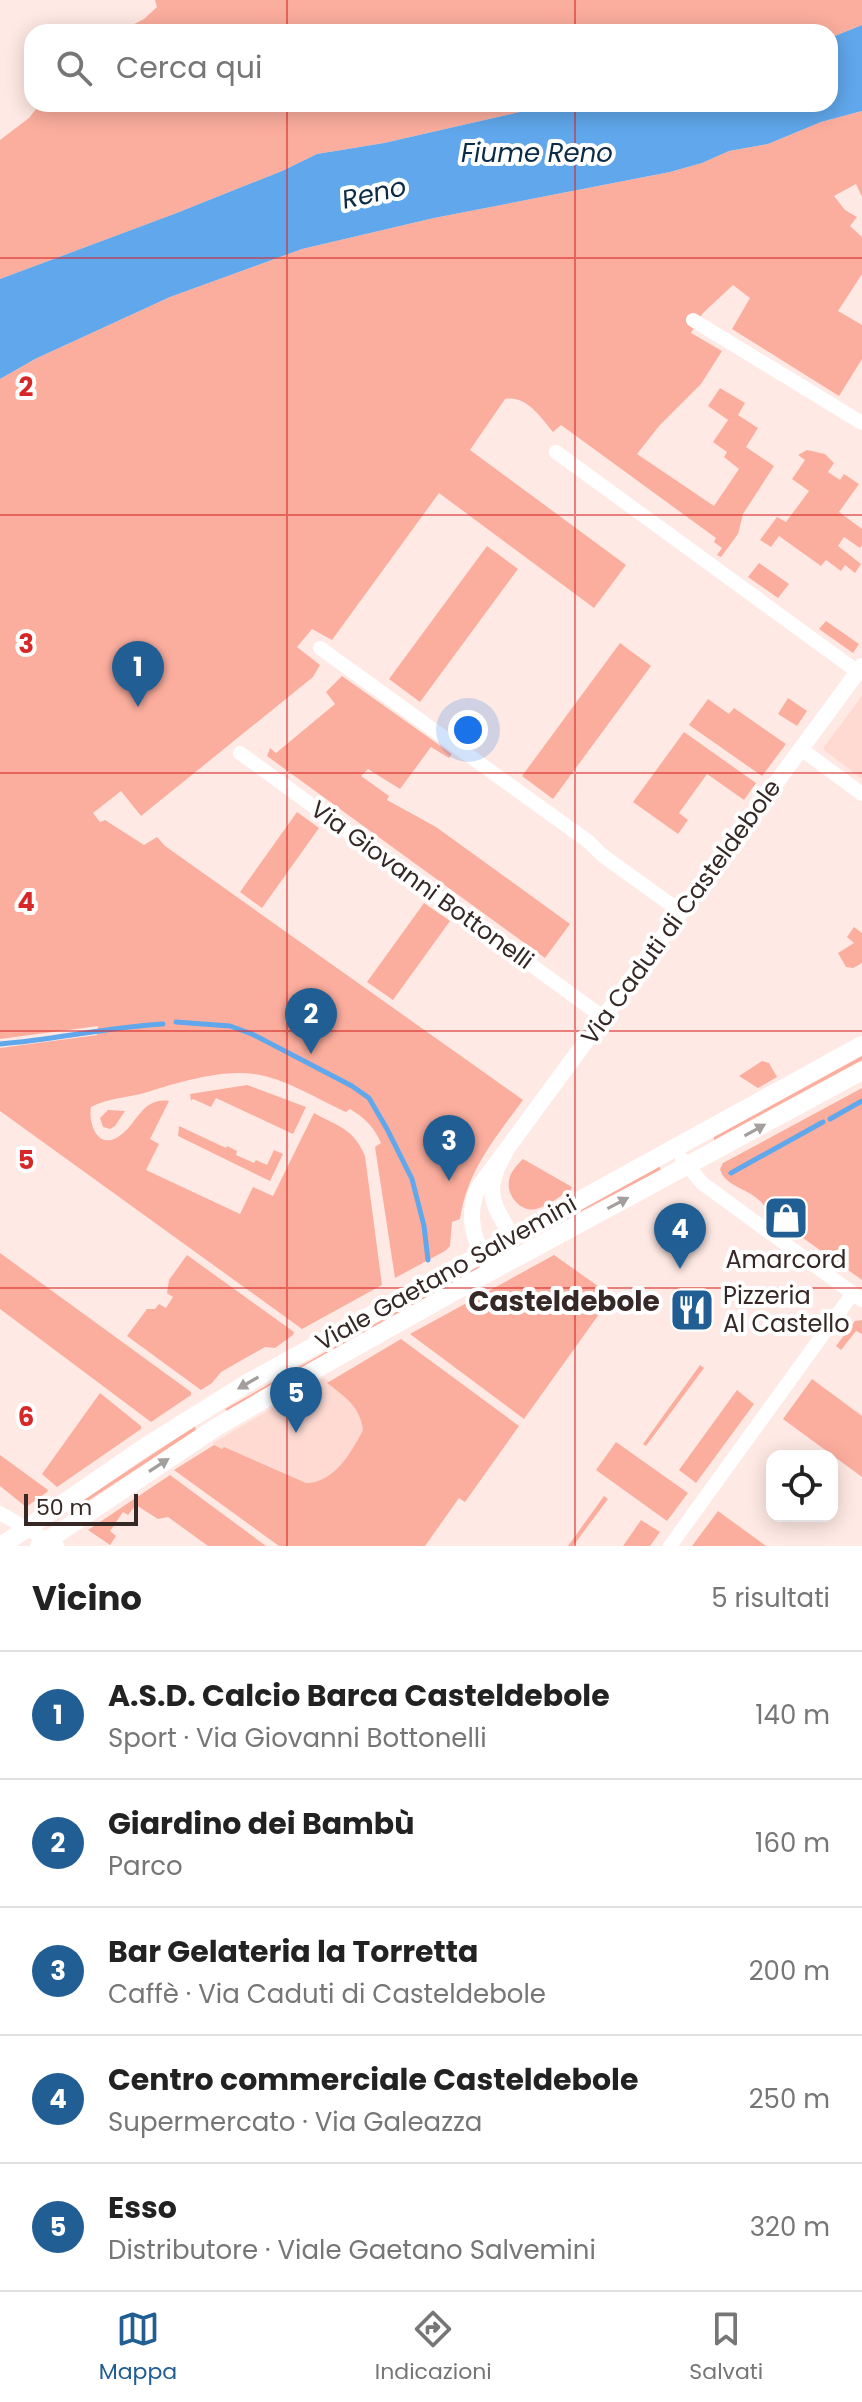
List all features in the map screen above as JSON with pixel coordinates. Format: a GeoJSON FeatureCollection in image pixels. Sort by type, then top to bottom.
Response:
{"type":"FeatureCollection","features":[{"type":"Feature","properties":{"kind":"main road","name":"Viale Gaetano Salvemini"},"geometry":{"type":"LineString","coordinates":[[1,1546],[204,1409],[262,1375],[862,1045]]}},
{"type":"Feature","properties":{"kind":"main road","name":"Viale Gaetano Salvemini"},"geometry":{"type":"LineString","coordinates":[[48,1544],[215,1428],[507,1263],[862,1071]]}},
{"type":"Feature","properties":{"kind":"main road"},"geometry":{"type":"LineString","coordinates":[[204,1409],[215,1428]]}},
{"type":"Feature","properties":{"kind":"street"},"geometry":{"type":"LineString","coordinates":[[693,320],[862,423]]}},
{"type":"Feature","properties":{"kind":"street","name":"Via Caduti di Casteldebole"},"geometry":{"type":"LineString","coordinates":[[483,1253],[472,1221],[472,1202],[482,1181],[860,669],[556,452]]}},
{"type":"Feature","properties":{"kind":"street"},"geometry":{"type":"LineString","coordinates":[[320,648],[681,912]]}},
{"type":"Feature","properties":{"kind":"street"},"geometry":{"type":"LineString","coordinates":[[801,749],[862,794]]}},
{"type":"Feature","properties":{"kind":"street","name":"Via Giovanni Bottonelli"},"geometry":{"type":"LineString","coordinates":[[240,753],[604,1018]]}},
{"type":"Feature","properties":{"kind":"street"},"geometry":{"type":"LineString","coordinates":[[670,1546],[857,1297],[702,1183],[675,1148]]}},
{"type":"Feature","properties":{"kind":"street","name":"Via Caduti di Casteldebole"},"geometry":{"type":"LineString","coordinates":[[505,1153],[492,1189],[512,1237]]}},
{"type":"Feature","properties":{"kind":"street"},"geometry":{"type":"LineString","coordinates":[[483,1253],[507,1263],[512,1237]]}},
{"type":"Feature","properties":{"kind":"street"},"geometry":{"type":"LineString","coordinates":[[0,1513],[48,1544]]}},
{"type":"Feature","properties":{"kind":"shaded area"},"geometry":{"type":"Polygon","coordinates":[[[155,0],[862,0],[862,25],[838,35],[838,24],[134,24],[157,7],[155,0]]]}},
{"type":"Feature","properties":{"kind":"shaded area"},"geometry":{"type":"Polygon","coordinates":[[[862,111],[862,197],[856,184],[834,196],[845,210],[857,217],[850,226],[862,237],[862,274],[838,311],[862,325],[862,359],[839,396],[732,329],[750,298],[733,285],[703,313],[691,333],[722,351],[701,384],[659,426],[637,454],[714,506],[739,469],[724,457],[727,452],[713,442],[728,420],[708,406],[720,388],[745,403],[738,415],[758,428],[746,447],[774,466],[743,514],[738,534],[721,557],[717,555],[722,548],[714,542],[716,538],[561,425],[553,432],[527,404],[505,399],[470,450],[626,565],[594,608],[439,493],[332,640],[312,629],[297,647],[320,665],[313,677],[141,816],[121,791],[93,813],[100,822],[105,820],[144,845],[157,837],[165,846],[523,1100],[476,1170],[460,1219],[452,1222],[450,1246],[395,1278],[375,1147],[381,1143],[368,1123],[350,1109],[346,1112],[266,1076],[241,1073],[199,1078],[91,1107],[91,1120],[99,1137],[111,1140],[124,1132],[152,1103],[169,1101],[150,1139],[159,1144],[146,1170],[240,1214],[253,1187],[273,1196],[314,1113],[338,1125],[355,1139],[365,1156],[382,1285],[302,1329],[0,1111],[0,1048],[97,1035],[98,1026],[0,1039],[0,379],[35,359],[170,297],[302,249],[434,218],[670,172],[729,151],[768,144],[821,122],[862,111]]]}},
{"type":"Feature","properties":{"kind":"shaded area"},"geometry":{"type":"Polygon","coordinates":[[[34,112],[520,112],[384,143],[317,154],[174,214],[0,279],[0,140],[34,112]]]}},
{"type":"Feature","properties":{"kind":"shaded area"},"geometry":{"type":"Polygon","coordinates":[[[807,450],[825,454],[834,463],[828,472],[840,480],[844,474],[859,484],[839,512],[862,529],[860,548],[844,537],[838,546],[861,564],[855,573],[845,565],[841,571],[826,560],[821,566],[779,536],[771,547],[760,540],[777,517],[786,522],[809,491],[792,479],[805,460],[798,455],[807,450]]]}},
{"type":"Feature","properties":{"kind":"shaded area"},"geometry":{"type":"Polygon","coordinates":[[[487,546],[518,569],[420,702],[389,679],[487,546]]]}},
{"type":"Feature","properties":{"kind":"shaded area"},"geometry":{"type":"Polygon","coordinates":[[[759,563],[789,584],[778,598],[748,577],[759,563]]]}},
{"type":"Feature","properties":{"kind":"shaded area"},"geometry":{"type":"Polygon","coordinates":[[[826,621],[859,644],[853,653],[819,629],[826,621]]]}},
{"type":"Feature","properties":{"kind":"shaded area"},"geometry":{"type":"Polygon","coordinates":[[[620,643],[651,666],[553,799],[522,776],[620,643]]]}},
{"type":"Feature","properties":{"kind":"shaded area"},"geometry":{"type":"Polygon","coordinates":[[[342,676],[452,754],[449,758],[431,747],[400,789],[368,769],[361,776],[389,796],[387,800],[436,827],[570,924],[545,958],[267,756],[270,748],[276,753],[335,704],[326,692],[342,676]]]}},
{"type":"Feature","properties":{"kind":"shaded area"},"geometry":{"type":"Polygon","coordinates":[[[862,696],[862,779],[824,747],[862,696]]]}},
{"type":"Feature","properties":{"kind":"shaded area"},"geometry":{"type":"Polygon","coordinates":[[[788,698],[807,711],[797,726],[778,714],[788,698]]]}},
{"type":"Feature","properties":{"kind":"shaded area"},"geometry":{"type":"Polygon","coordinates":[[[708,699],[729,714],[734,708],[786,744],[762,776],[689,725],[708,699]]]}},
{"type":"Feature","properties":{"kind":"shaded area"},"geometry":{"type":"Polygon","coordinates":[[[684,732],[756,783],[744,800],[707,774],[679,813],[688,820],[678,834],[633,802],[684,732]]]}},
{"type":"Feature","properties":{"kind":"shaded area"},"geometry":{"type":"Polygon","coordinates":[[[297,812],[319,828],[262,908],[240,892],[297,812]]]}},
{"type":"Feature","properties":{"kind":"shaded area"},"geometry":{"type":"Polygon","coordinates":[[[424,903],[450,921],[393,1000],[367,982],[424,903]]]}},
{"type":"Feature","properties":{"kind":"shaded area"},"geometry":{"type":"Polygon","coordinates":[[[854,927],[862,933],[862,963],[853,968],[846,967],[838,953],[854,943],[847,937],[854,927]]]}},
{"type":"Feature","properties":{"kind":"shaded area"},"geometry":{"type":"Polygon","coordinates":[[[862,1056],[862,1060],[714,1140],[714,1137],[862,1056]]]}},
{"type":"Feature","properties":{"kind":"shaded area"},"geometry":{"type":"Polygon","coordinates":[[[762,1061],[769,1063],[777,1077],[758,1088],[739,1076],[762,1061]]]}},
{"type":"Feature","properties":{"kind":"shaded area"},"geometry":{"type":"Polygon","coordinates":[[[247,1085],[306,1107],[293,1134],[216,1098],[211,1107],[193,1099],[191,1101],[190,1094],[247,1085]]]}},
{"type":"Feature","properties":{"kind":"shaded area"},"geometry":{"type":"Polygon","coordinates":[[[862,1088],[862,1280],[768,1213],[757,1199],[728,1181],[720,1169],[723,1163],[862,1088]]]}},
{"type":"Feature","properties":{"kind":"shaded area"},"geometry":{"type":"Polygon","coordinates":[[[108,1110],[125,1111],[110,1129],[103,1127],[100,1118],[108,1110]]]}},
{"type":"Feature","properties":{"kind":"shaded area"},"geometry":{"type":"Polygon","coordinates":[[[179,1126],[227,1146],[237,1151],[236,1155],[254,1163],[256,1160],[267,1165],[274,1150],[283,1154],[270,1181],[178,1136],[179,1126]]]}},
{"type":"Feature","properties":{"kind":"shaded area"},"geometry":{"type":"Polygon","coordinates":[[[523,1159],[572,1187],[571,1190],[536,1209],[520,1206],[510,1192],[509,1181],[523,1159]]]}},
{"type":"Feature","properties":{"kind":"shaded area"},"geometry":{"type":"Polygon","coordinates":[[[659,1166],[661,1170],[547,1229],[548,1228],[659,1166]]]}},
{"type":"Feature","properties":{"kind":"shaded area"},"geometry":{"type":"Polygon","coordinates":[[[0,1253],[191,1392],[191,1395],[151,1422],[0,1309],[0,1253]]]}},
{"type":"Feature","properties":{"kind":"shaded area"},"geometry":{"type":"Polygon","coordinates":[[[187,1255],[294,1332],[275,1348],[265,1347],[221,1372],[201,1390],[127,1336],[147,1309],[155,1309],[159,1304],[166,1308],[173,1297],[167,1293],[169,1280],[187,1255]]]}},
{"type":"Feature","properties":{"kind":"shaded area"},"geometry":{"type":"Polygon","coordinates":[[[554,1255],[612,1296],[524,1419],[410,1334],[554,1255]]]}},
{"type":"Feature","properties":{"kind":"shaded area"},"geometry":{"type":"Polygon","coordinates":[[[479,1265],[481,1268],[227,1411],[225,1409],[479,1265]]]}},
{"type":"Feature","properties":{"kind":"shaded area"},"geometry":{"type":"Polygon","coordinates":[[[862,1320],[862,1334],[856,1331],[841,1350],[836,1346],[855,1321],[862,1320]]]}},
{"type":"Feature","properties":{"kind":"shaded area"},"geometry":{"type":"Polygon","coordinates":[[[401,1339],[519,1426],[465,1502],[459,1498],[425,1546],[279,1546],[174,1470],[214,1445],[306,1483],[325,1478],[347,1457],[363,1430],[355,1408],[327,1383],[401,1339]]]}},
{"type":"Feature","properties":{"kind":"shaded area"},"geometry":{"type":"Polygon","coordinates":[[[700,1365],[704,1368],[646,1446],[643,1444],[700,1365]]]}},
{"type":"Feature","properties":{"kind":"shaded area"},"geometry":{"type":"Polygon","coordinates":[[[324,1378],[381,1415],[330,1498],[214,1445],[213,1443],[324,1378]]]}},
{"type":"Feature","properties":{"kind":"shaded area"},"geometry":{"type":"Polygon","coordinates":[[[812,1379],[862,1416],[862,1477],[838,1459],[838,1450],[825,1450],[783,1419],[812,1379]]]}},
{"type":"Feature","properties":{"kind":"shaded area"},"geometry":{"type":"Polygon","coordinates":[[[737,1390],[754,1404],[696,1483],[679,1470],[737,1390]]]}},
{"type":"Feature","properties":{"kind":"shaded area"},"geometry":{"type":"Polygon","coordinates":[[[100,1393],[141,1429],[57,1487],[42,1474],[100,1393]]]}},
{"type":"Feature","properties":{"kind":"shaded area"},"geometry":{"type":"Polygon","coordinates":[[[195,1426],[196,1430],[74,1510],[73,1507],[195,1426]]]}},
{"type":"Feature","properties":{"kind":"shaded area"},"geometry":{"type":"Polygon","coordinates":[[[616,1442],[688,1493],[667,1521],[596,1470],[616,1442]]]}},
{"type":"Feature","properties":{"kind":"shaded area"},"geometry":{"type":"Polygon","coordinates":[[[0,1455],[47,1492],[26,1507],[0,1486],[0,1455]]]}},
{"type":"Feature","properties":{"kind":"shaded area"},"geometry":{"type":"Polygon","coordinates":[[[170,1475],[266,1546],[208,1546],[168,1517],[158,1519],[136,1505],[128,1515],[123,1512],[110,1531],[116,1536],[110,1545],[88,1530],[170,1475]]]}},
{"type":"Feature","properties":{"kind":"shaded area"},"geometry":{"type":"Polygon","coordinates":[[[604,1496],[608,1499],[573,1546],[568,1546],[604,1496]]]}},
{"type":"Feature","properties":{"kind":"shaded area"},"geometry":{"type":"Polygon","coordinates":[[[718,1511],[766,1546],[692,1546],[718,1511]]]}},
{"type":"Feature","properties":{"kind":"shaded area"},"geometry":{"type":"Polygon","coordinates":[[[641,1520],[660,1532],[650,1546],[623,1546],[641,1520]]]}},
{"type":"Feature","properties":{"kind":"water","name":"Fiume Reno"},"geometry":{"type":"Polygon","coordinates":[[[862,25],[862,111],[821,122],[768,144],[729,151],[670,172],[434,218],[302,249],[170,297],[35,359],[0,379],[0,279],[174,214],[317,154],[384,143],[520,112],[838,112],[838,35],[862,25]]]}},
{"type":"Feature","properties":{"kind":"waterway"},"geometry":{"type":"LineString","coordinates":[[176,1022],[230,1026],[252,1034],[369,1098],[412,1179],[424,1226],[428,1260]]}},
{"type":"Feature","properties":{"kind":"waterway"},"geometry":{"type":"LineString","coordinates":[[0,1044],[163,1024]]}},
{"type":"Feature","properties":{"kind":"waterway"},"geometry":{"type":"LineString","coordinates":[[830,1119],[862,1101]]}},
{"type":"Feature","properties":{"kind":"waterway"},"geometry":{"type":"LineString","coordinates":[[731,1173],[823,1122]]}},
{"type":"Feature","properties":{"kind":"place","name":"A.S.D. Calcio Barca Casteldebole"},"geometry":{"type":"Point","coordinates":[138,707]}},
{"type":"Feature","properties":{"kind":"place","name":"Giardino dei Bambù"},"geometry":{"type":"Point","coordinates":[311,1054]}},
{"type":"Feature","properties":{"kind":"place","name":"Bar Gelateria la Torretta"},"geometry":{"type":"Point","coordinates":[449,1181]}},
{"type":"Feature","properties":{"kind":"place","name":"Amarcord"},"geometry":{"type":"Point","coordinates":[786,1218]}},
{"type":"Feature","properties":{"kind":"place","name":"Centro commerciale Casteldebole"},"geometry":{"type":"Point","coordinates":[680,1269]}},
{"type":"Feature","properties":{"kind":"place","name":"Pizzeria Al Castello"},"geometry":{"type":"Point","coordinates":[692,1310]}},
{"type":"Feature","properties":{"kind":"place","name":"Esso"},"geometry":{"type":"Point","coordinates":[296,1433]}},
{"type":"Feature","properties":{"kind":"district","name":"Casteldebole"},"geometry":{"type":"Point","coordinates":[564,1301]}},
{"type":"Feature","properties":{"kind":"water label","name":"Reno"},"geometry":{"type":"Point","coordinates":[374,193]}}]}
